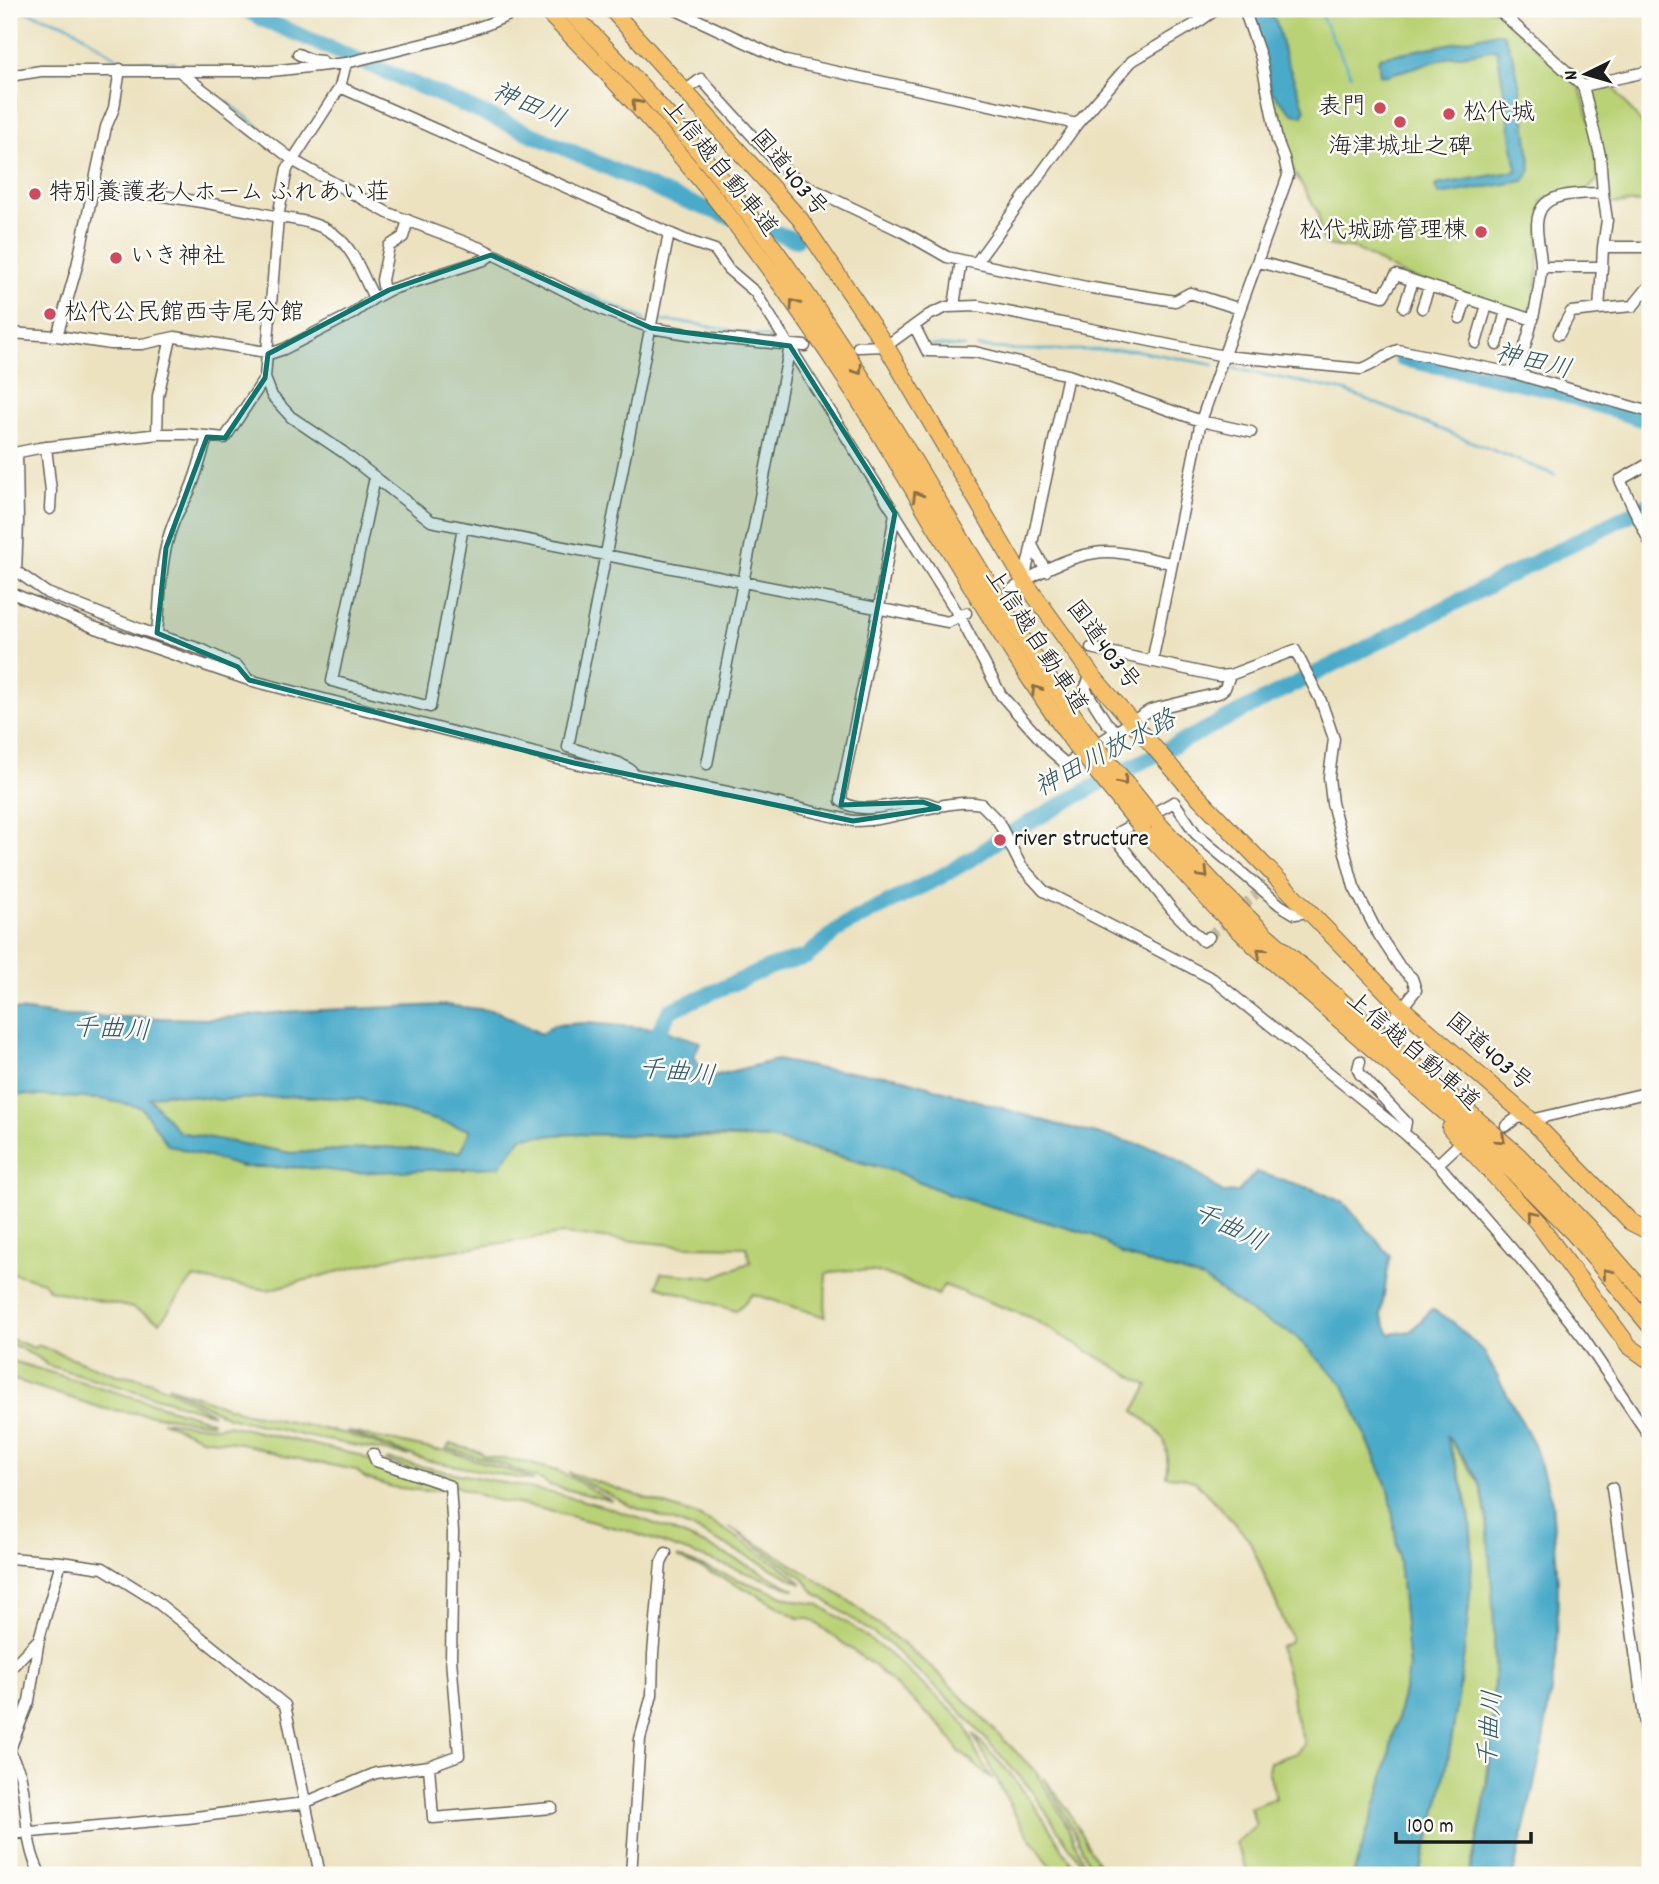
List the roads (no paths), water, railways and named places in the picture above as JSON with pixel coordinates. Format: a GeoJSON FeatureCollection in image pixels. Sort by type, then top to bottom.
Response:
{"type":"FeatureCollection","features":[{"type":"Feature","properties":{"kind":"highway","name":"上信越自動車道"},"geometry":{"type":"LineString","coordinates":[[544,9],[625,91],[713,193],[758,253],[852,389],[1018,661],[1217,909],[1297,985],[1510,1169],[1574,1234],[1650,1326]]}},
{"type":"Feature","properties":{"kind":"highway","name":"上信越自動車道"},"geometry":{"type":"LineString","coordinates":[[567,9],[638,82],[733,193],[778,253],[865,381],[1031,652],[1082,741]]}},
{"type":"Feature","properties":{"kind":"highway","name":"国道403号"},"geometry":{"type":"LineString","coordinates":[[613,9],[800,219],[886,346],[1017,585],[1091,674],[1185,783],[1401,1007],[1531,1120],[1630,1222],[1650,1232]]}},
{"type":"Feature","properties":{"kind":"highway","name":"上信越自動車道"},"geometry":{"type":"LineString","coordinates":[[1150,826],[1265,934],[1518,1155],[1586,1224],[1650,1299]]}},
{"type":"Feature","properties":{"kind":"highway"},"geometry":{"type":"LineString","coordinates":[[1297,985],[1476,1154],[1537,1222],[1621,1336],[1638,1354],[1650,1361]]}},
{"type":"Feature","properties":{"kind":"street"},"geometry":{"type":"LineString","coordinates":[[9,76],[41,71],[120,69],[271,71],[346,63],[447,38],[523,9]]}},
{"type":"Feature","properties":{"kind":"street"},"geometry":{"type":"LineString","coordinates":[[674,9],[786,61],[1077,124]]}},
{"type":"Feature","properties":{"kind":"street"},"geometry":{"type":"LineString","coordinates":[[976,263],[1077,124],[1132,61],[1217,9]]}},
{"type":"Feature","properties":{"kind":"street"},"geometry":{"type":"LineString","coordinates":[[1152,662],[1201,421],[1288,176],[1277,140],[1261,58],[1244,9]]}},
{"type":"Feature","properties":{"kind":"street"},"geometry":{"type":"LineString","coordinates":[[1497,9],[1583,86],[1600,155],[1606,220],[1599,309]]}},
{"type":"Feature","properties":{"kind":"street"},"geometry":{"type":"LineString","coordinates":[[298,54],[311,60],[346,63]]}},
{"type":"Feature","properties":{"kind":"street"},"geometry":{"type":"LineString","coordinates":[[249,680],[238,667],[203,650],[142,630],[47,593],[16,571],[18,521],[13,454],[47,447],[157,434],[225,438],[265,379],[278,217],[287,169],[340,87],[346,63]]}},
{"type":"Feature","properties":{"kind":"street"},"geometry":{"type":"LineString","coordinates":[[57,336],[77,266],[106,127],[114,108],[120,69]]}},
{"type":"Feature","properties":{"kind":"street"},"geometry":{"type":"LineString","coordinates":[[179,71],[294,161],[388,213],[483,249],[603,310],[651,328],[713,338],[805,346]]}},
{"type":"Feature","properties":{"kind":"street"},"geometry":{"type":"LineString","coordinates":[[1583,86],[1650,71]]}},
{"type":"Feature","properties":{"kind":"street"},"geometry":{"type":"LineString","coordinates":[[686,90],[701,79],[774,160],[800,183],[905,233],[947,257],[1086,287],[1175,301],[1191,293],[1240,309]]}},
{"type":"Feature","properties":{"kind":"street"},"geometry":{"type":"LineString","coordinates":[[9,86],[13,137],[9,175]]}},
{"type":"Feature","properties":{"kind":"street"},"geometry":{"type":"LineString","coordinates":[[340,87],[669,233],[715,250],[728,269],[755,292],[963,615],[1001,695],[1066,764],[1117,732],[1136,727],[1150,710],[1219,693],[1226,688],[1230,675]]}},
{"type":"Feature","properties":{"kind":"street"},"geometry":{"type":"LineString","coordinates":[[94,187],[221,204],[295,219],[334,234],[379,295]]}},
{"type":"Feature","properties":{"kind":"street"},"geometry":{"type":"LineString","coordinates":[[1517,374],[1532,320],[1541,267],[1537,220],[1541,209],[1555,197],[1603,192]]}},
{"type":"Feature","properties":{"kind":"street"},"geometry":{"type":"LineString","coordinates":[[379,295],[389,246],[403,237],[408,220]]}},
{"type":"Feature","properties":{"kind":"street"},"geometry":{"type":"LineString","coordinates":[[639,775],[619,763],[568,747],[669,233]]}},
{"type":"Feature","properties":{"kind":"street"},"geometry":{"type":"LineString","coordinates":[[1603,247],[1650,247]]}},
{"type":"Feature","properties":{"kind":"street"},"geometry":{"type":"LineString","coordinates":[[9,333],[57,336],[111,344],[142,344],[171,338],[268,354],[284,349],[352,314],[379,295],[484,260],[491,255]]}},
{"type":"Feature","properties":{"kind":"street"},"geometry":{"type":"LineString","coordinates":[[954,306],[961,260]]}},
{"type":"Feature","properties":{"kind":"street"},"geometry":{"type":"LineString","coordinates":[[1259,262],[1383,296],[1396,275],[1532,320]]}},
{"type":"Feature","properties":{"kind":"street"},"geometry":{"type":"LineString","coordinates":[[1541,267],[1602,267]]}},
{"type":"Feature","properties":{"kind":"street"},"geometry":{"type":"LineString","coordinates":[[1404,307],[1413,281]]}},
{"type":"Feature","properties":{"kind":"street"},"geometry":{"type":"LineString","coordinates":[[1559,334],[1571,312],[1633,306],[1650,285]]}},
{"type":"Feature","properties":{"kind":"street"},"geometry":{"type":"LineString","coordinates":[[1422,308],[1429,287]]}},
{"type":"Feature","properties":{"kind":"street"},"geometry":{"type":"LineString","coordinates":[[1460,318],[1466,299]]}},
{"type":"Feature","properties":{"kind":"street"},"geometry":{"type":"LineString","coordinates":[[1476,343],[1487,305]]}},
{"type":"Feature","properties":{"kind":"street"},"geometry":{"type":"LineString","coordinates":[[858,346],[886,346],[929,315],[947,306],[978,306],[1224,356],[1361,369],[1373,366],[1390,353],[1398,351],[1517,374],[1650,412]]}},
{"type":"Feature","properties":{"kind":"street"},"geometry":{"type":"LineString","coordinates":[[1497,345],[1506,312]]}},
{"type":"Feature","properties":{"kind":"street"},"geometry":{"type":"LineString","coordinates":[[915,327],[927,351],[975,352],[1068,375],[1201,421],[1251,432]]}},
{"type":"Feature","properties":{"kind":"street"},"geometry":{"type":"LineString","coordinates":[[157,434],[158,396],[171,338]]}},
{"type":"Feature","properties":{"kind":"street"},"geometry":{"type":"LineString","coordinates":[[707,764],[790,346]]}},
{"type":"Feature","properties":{"kind":"street"},"geometry":{"type":"LineString","coordinates":[[1017,585],[1032,545],[1068,375]]}},
{"type":"Feature","properties":{"kind":"street"},"geometry":{"type":"LineString","coordinates":[[265,379],[272,396],[291,417],[343,452],[431,521],[948,622],[963,615]]}},
{"type":"Feature","properties":{"kind":"street"},"geometry":{"type":"LineString","coordinates":[[157,633],[161,571],[166,548],[202,457],[206,437]]}},
{"type":"Feature","properties":{"kind":"street"},"geometry":{"type":"LineString","coordinates":[[47,447],[50,509]]}},
{"type":"Feature","properties":{"kind":"street"},"geometry":{"type":"LineString","coordinates":[[1648,540],[1620,480],[1650,463]]}},
{"type":"Feature","properties":{"kind":"street"},"geometry":{"type":"LineString","coordinates":[[375,477],[332,681],[430,706],[463,527]]}},
{"type":"Feature","properties":{"kind":"street"},"geometry":{"type":"LineString","coordinates":[[895,513],[841,802],[861,808],[923,802],[939,808]]}},
{"type":"Feature","properties":{"kind":"street"},"geometry":{"type":"LineString","coordinates":[[1032,545],[1046,571]]}},
{"type":"Feature","properties":{"kind":"street"},"geometry":{"type":"LineString","coordinates":[[1017,585],[1096,553],[1171,563]]}},
{"type":"Feature","properties":{"kind":"street"},"geometry":{"type":"LineString","coordinates":[[9,592],[93,627],[249,680],[518,749],[853,821],[873,821],[939,808],[981,804],[998,821],[1021,866],[1044,891],[1213,979],[1404,1133],[1438,1164],[1531,1270],[1584,1339],[1650,1437]]}},
{"type":"Feature","properties":{"kind":"street"},"geometry":{"type":"LineString","coordinates":[[1091,648],[1218,676],[1230,675],[1295,650],[1321,701],[1334,739],[1329,777],[1332,803],[1354,887],[1377,932],[1400,967],[1412,978],[1416,990],[1390,1023]]}},
{"type":"Feature","properties":{"kind":"street"},"geometry":{"type":"LineString","coordinates":[[1091,674],[1085,689],[1106,722],[1117,732]]}},
{"type":"Feature","properties":{"kind":"street"},"geometry":{"type":"LineString","coordinates":[[1209,937],[1203,942],[1174,912],[1116,839],[1119,832],[1174,802],[1196,834],[1258,891],[1295,914],[1308,912]]}},
{"type":"Feature","properties":{"kind":"street"},"geometry":{"type":"LineString","coordinates":[[1360,1060],[1360,1074],[1406,1122],[1404,1133]]}},
{"type":"Feature","properties":{"kind":"street"},"geometry":{"type":"LineString","coordinates":[[1506,1126],[1518,1117],[1531,1120],[1650,1092]]}},
{"type":"Feature","properties":{"kind":"street"},"geometry":{"type":"LineString","coordinates":[[1438,1164],[1457,1146]]}},
{"type":"Feature","properties":{"kind":"street"},"geometry":{"type":"LineString","coordinates":[[9,1834],[304,1803],[376,1773],[429,1766],[459,1755],[451,1659],[450,1486],[376,1461],[373,1454]]}},
{"type":"Feature","properties":{"kind":"street"},"geometry":{"type":"LineString","coordinates":[[1612,1488],[1650,1759]]}},
{"type":"Feature","properties":{"kind":"street"},"geometry":{"type":"LineString","coordinates":[[631,1875],[640,1739],[652,1695],[653,1654],[662,1563],[666,1553]]}},
{"type":"Feature","properties":{"kind":"street"},"geometry":{"type":"LineString","coordinates":[[9,1558],[103,1568],[153,1599],[285,1705],[320,1875]]}},
{"type":"Feature","properties":{"kind":"street"},"geometry":{"type":"LineString","coordinates":[[41,1875],[35,1865],[28,1833],[20,1774],[10,1749],[29,1701],[39,1639],[61,1562]]}},
{"type":"Feature","properties":{"kind":"street"},"geometry":{"type":"LineString","coordinates":[[9,1670],[39,1639]]}},
{"type":"Feature","properties":{"kind":"street"},"geometry":{"type":"LineString","coordinates":[[429,1766],[433,1818],[552,1808]]}},
{"type":"Feature","properties":{"kind":"water"},"geometry":{"type":"Polygon","coordinates":[[[1247,9],[1268,9],[1276,21],[1285,56],[1305,109],[1303,116],[1292,113],[1271,91],[1247,9]]]}},
{"type":"Feature","properties":{"kind":"water"},"geometry":{"type":"Polygon","coordinates":[[[1502,33],[1514,60],[1522,98],[1531,170],[1524,181],[1439,195],[1436,185],[1517,171],[1497,49],[1450,57],[1384,76],[1380,75],[1378,60],[1380,57],[1502,33]]]}},
{"type":"Feature","properties":{"kind":"water","name":"千曲川"},"geometry":{"type":"Polygon","coordinates":[[[445,1005],[496,1011],[541,1034],[554,1025],[585,1023],[660,1029],[700,1042],[694,1056],[705,1078],[777,1060],[822,1069],[894,1076],[1059,1125],[1158,1149],[1186,1164],[1223,1193],[1238,1192],[1256,1172],[1313,1189],[1344,1203],[1390,1255],[1381,1315],[1390,1334],[1411,1331],[1432,1309],[1453,1322],[1484,1352],[1534,1444],[1552,1502],[1558,1583],[1557,1652],[1541,1754],[1513,1875],[1469,1875],[1485,1796],[1490,1755],[1494,1673],[1492,1592],[1487,1517],[1482,1491],[1477,1477],[1446,1435],[1467,1506],[1471,1533],[1471,1565],[1461,1674],[1442,1790],[1418,1875],[1353,1875],[1381,1789],[1409,1668],[1400,1571],[1390,1493],[1344,1385],[1294,1335],[1259,1318],[1203,1279],[1123,1255],[1093,1235],[950,1195],[897,1172],[770,1139],[572,1134],[522,1137],[499,1167],[354,1173],[298,1167],[242,1167],[168,1145],[141,1107],[101,1099],[9,1094],[9,1009],[66,1016],[211,1019],[297,1011],[445,1005]],[[166,1093],[149,1098],[179,1132],[291,1153],[383,1147],[461,1152],[470,1130],[360,1099],[294,1096],[220,1100],[166,1093]]]}},
{"type":"Feature","properties":{"kind":"waterway"},"geometry":{"type":"LineString","coordinates":[[18,9],[68,25],[120,60],[175,62]]}},
{"type":"Feature","properties":{"kind":"waterway","name":"神田川"},"geometry":{"type":"LineString","coordinates":[[245,9],[262,19],[671,196],[796,240]]}},
{"type":"Feature","properties":{"kind":"waterway"},"geometry":{"type":"LineString","coordinates":[[1318,9],[1351,75]]}},
{"type":"Feature","properties":{"kind":"waterway"},"geometry":{"type":"LineString","coordinates":[[227,102],[268,134]]}},
{"type":"Feature","properties":{"kind":"waterway"},"geometry":{"type":"LineString","coordinates":[[371,198],[396,211]]}},
{"type":"Feature","properties":{"kind":"waterway"},"geometry":{"type":"LineString","coordinates":[[547,276],[646,320]]}},
{"type":"Feature","properties":{"kind":"waterway"},"geometry":{"type":"LineString","coordinates":[[661,321],[689,323],[774,338]]}},
{"type":"Feature","properties":{"kind":"waterway"},"geometry":{"type":"LineString","coordinates":[[931,345],[964,347]]}},
{"type":"Feature","properties":{"kind":"waterway"},"geometry":{"type":"LineString","coordinates":[[977,347],[1019,350],[1134,350],[1214,365]]}},
{"type":"Feature","properties":{"kind":"waterway","name":"神田川"},"geometry":{"type":"LineString","coordinates":[[1402,359],[1541,387],[1650,422]]}},
{"type":"Feature","properties":{"kind":"waterway"},"geometry":{"type":"LineString","coordinates":[[1226,367],[1345,391],[1555,475]]}},
{"type":"Feature","properties":{"kind":"waterway","name":"神田川放水路"},"geometry":{"type":"LineString","coordinates":[[652,1046],[669,1011],[773,966],[806,957],[843,926],[940,877],[998,840],[1100,783],[1650,504]]}},
{"type":"Feature","properties":{"kind":"waterway","name":"神田川放水路"},"geometry":{"type":"LineString","coordinates":[[1612,518],[1619,522]]}},
{"type":"Feature","properties":{"kind":"tunnel"},"geometry":{"type":"LineString","coordinates":[[1209,937],[1256,894]]}},
{"type":"Feature","properties":{"kind":"place","name":"表門"},"geometry":{"type":"Point","coordinates":[1380,108]}},
{"type":"Feature","properties":{"kind":"place","name":"松代城"},"geometry":{"type":"Point","coordinates":[1449,114]}},
{"type":"Feature","properties":{"kind":"place","name":"海津城址之碑"},"geometry":{"type":"Point","coordinates":[1400,122]}},
{"type":"Feature","properties":{"kind":"place","name":"特別養護老人ホーム ふれあい荘"},"geometry":{"type":"Point","coordinates":[35,194]}},
{"type":"Feature","properties":{"kind":"place","name":"松代城跡管理棟"},"geometry":{"type":"Point","coordinates":[1481,232]}},
{"type":"Feature","properties":{"kind":"place","name":"いき神社"},"geometry":{"type":"Point","coordinates":[116,258]}},
{"type":"Feature","properties":{"kind":"place","name":"松代公民館西寺尾分館"},"geometry":{"type":"Point","coordinates":[50,314]}},
{"type":"Feature","properties":{"kind":"place","name":"river structure"},"geometry":{"type":"Point","coordinates":[1000,840]}}]}
